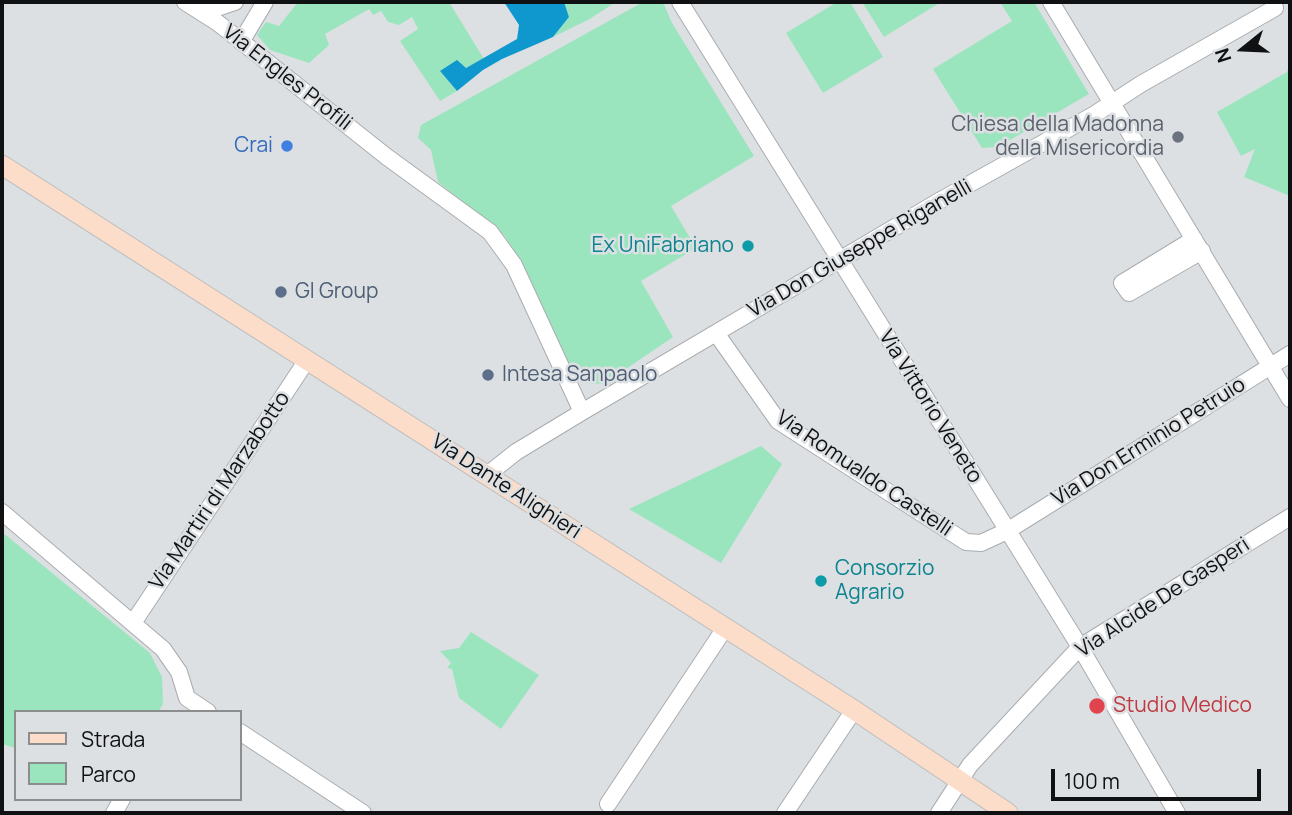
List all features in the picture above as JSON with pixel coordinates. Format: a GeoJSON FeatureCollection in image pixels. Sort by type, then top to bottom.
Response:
{"type":"FeatureCollection","features":[{"type":"Feature","properties":{"kind":"main road","name":"Via Dante Alighieri"},"geometry":{"type":"LineString","coordinates":[[2,165],[854,710],[1007,813]]}},
{"type":"Feature","properties":{"kind":"street","name":"Via Engles Profili"},"geometry":{"type":"LineString","coordinates":[[185,2],[241,42],[387,157],[490,232],[514,265],[582,412]]}},
{"type":"Feature","properties":{"kind":"street"},"geometry":{"type":"LineString","coordinates":[[202,13],[235,2]]}},
{"type":"Feature","properties":{"kind":"street"},"geometry":{"type":"LineString","coordinates":[[241,42],[264,2]]}},
{"type":"Feature","properties":{"kind":"street","name":"Via Vittorio Veneto"},"geometry":{"type":"LineString","coordinates":[[680,2],[1080,648],[1177,813]]}},
{"type":"Feature","properties":{"kind":"street"},"geometry":{"type":"LineString","coordinates":[[1051,2],[1290,399]]}},
{"type":"Feature","properties":{"kind":"street","name":"Via Don Giuseppe Riganelli"},"geometry":{"type":"LineString","coordinates":[[487,475],[516,452],[582,412],[1279,7]]}},
{"type":"Feature","properties":{"kind":"street","name":"Via Romualdo Castelli"},"geometry":{"type":"LineString","coordinates":[[716,333],[778,421],[965,542],[981,543],[1007,530]]}},
{"type":"Feature","properties":{"kind":"street","name":"Via Don Erminio Petruio"},"geometry":{"type":"LineString","coordinates":[[1007,530],[1290,354]]}},
{"type":"Feature","properties":{"kind":"street","name":"Via Martiri di Marzabotto"},"geometry":{"type":"LineString","coordinates":[[133,623],[307,360]]}},
{"type":"Feature","properties":{"kind":"street"},"geometry":{"type":"LineString","coordinates":[[2,512],[163,649],[179,672],[183,705],[201,710]]}},
{"type":"Feature","properties":{"kind":"street","name":"Via Alcide De Gasperi"},"geometry":{"type":"LineString","coordinates":[[939,813],[970,765],[1080,648],[1290,517]]}},
{"type":"Feature","properties":{"kind":"street"},"geometry":{"type":"LineString","coordinates":[[608,804],[725,628]]}},
{"type":"Feature","properties":{"kind":"street"},"geometry":{"type":"LineString","coordinates":[[785,813],[854,710]]}},
{"type":"Feature","properties":{"kind":"street"},"geometry":{"type":"LineString","coordinates":[[242,733],[363,813]]}},
{"type":"Feature","properties":{"kind":"green space"},"geometry":{"type":"Polygon","coordinates":[[[298,2],[449,2],[484,59],[465,68],[440,71],[457,91],[440,101],[400,41],[418,29],[412,17],[399,25],[388,22],[381,11],[373,15],[369,9],[325,34],[329,45],[309,63],[270,50],[257,35],[266,22],[279,26],[298,2]]]}},
{"type":"Feature","properties":{"kind":"green space"},"geometry":{"type":"Polygon","coordinates":[[[564,2],[616,2],[588,20],[553,37],[569,17],[564,2]]]}},
{"type":"Feature","properties":{"kind":"green space"},"geometry":{"type":"Polygon","coordinates":[[[643,2],[663,2],[672,23],[754,156],[671,206],[696,248],[641,281],[673,337],[604,384],[582,383],[572,372],[548,318],[505,236],[438,182],[431,150],[418,138],[421,125],[643,2]]]}},
{"type":"Feature","properties":{"kind":"green space"},"geometry":{"type":"Polygon","coordinates":[[[837,2],[850,2],[883,57],[823,93],[786,33],[837,2]]]}},
{"type":"Feature","properties":{"kind":"green space"},"geometry":{"type":"Polygon","coordinates":[[[862,2],[941,2],[884,37],[862,2]]]}},
{"type":"Feature","properties":{"kind":"green space"},"geometry":{"type":"Polygon","coordinates":[[[1000,2],[1034,2],[1089,94],[998,147],[982,148],[933,69],[1012,21],[1000,2]]]}},
{"type":"Feature","properties":{"kind":"green space"},"geometry":{"type":"Polygon","coordinates":[[[1289,67],[1290,196],[1244,177],[1255,149],[1241,156],[1217,112],[1287,72],[1289,67]]]}},
{"type":"Feature","properties":{"kind":"green space"},"geometry":{"type":"Polygon","coordinates":[[[761,446],[782,464],[721,563],[629,509],[761,446]]]}},
{"type":"Feature","properties":{"kind":"green space"},"geometry":{"type":"Polygon","coordinates":[[[2,532],[150,653],[162,677],[163,704],[159,710],[14,710],[14,747],[2,744],[2,532]]]}},
{"type":"Feature","properties":{"kind":"green space"},"geometry":{"type":"Polygon","coordinates":[[[471,632],[539,675],[501,729],[459,698],[452,669],[447,668],[451,663],[440,651],[459,648],[471,632]]]}},
{"type":"Feature","properties":{"kind":"water"},"geometry":{"type":"Polygon","coordinates":[[[504,2],[564,2],[569,17],[553,37],[502,59],[457,91],[440,71],[457,60],[466,68],[517,39],[519,25],[504,2]]]}},
{"type":"Feature","properties":{"kind":"place","name":"Chiesa della Madonna della Misericordia"},"geometry":{"type":"Point","coordinates":[1178,137]}},
{"type":"Feature","properties":{"kind":"place","name":"Crai"},"geometry":{"type":"Point","coordinates":[287,146]}},
{"type":"Feature","properties":{"kind":"place","name":"Ex UniFabriano"},"geometry":{"type":"Point","coordinates":[748,246]}},
{"type":"Feature","properties":{"kind":"place","name":"GI Group"},"geometry":{"type":"Point","coordinates":[281,292]}},
{"type":"Feature","properties":{"kind":"place","name":"Intesa Sanpaolo"},"geometry":{"type":"Point","coordinates":[488,375]}},
{"type":"Feature","properties":{"kind":"place","name":"Consorzio Agrario"},"geometry":{"type":"Point","coordinates":[821,581]}},
{"type":"Feature","properties":{"kind":"place","name":"Studio Medico"},"geometry":{"type":"Point","coordinates":[1097,706]}}]}
